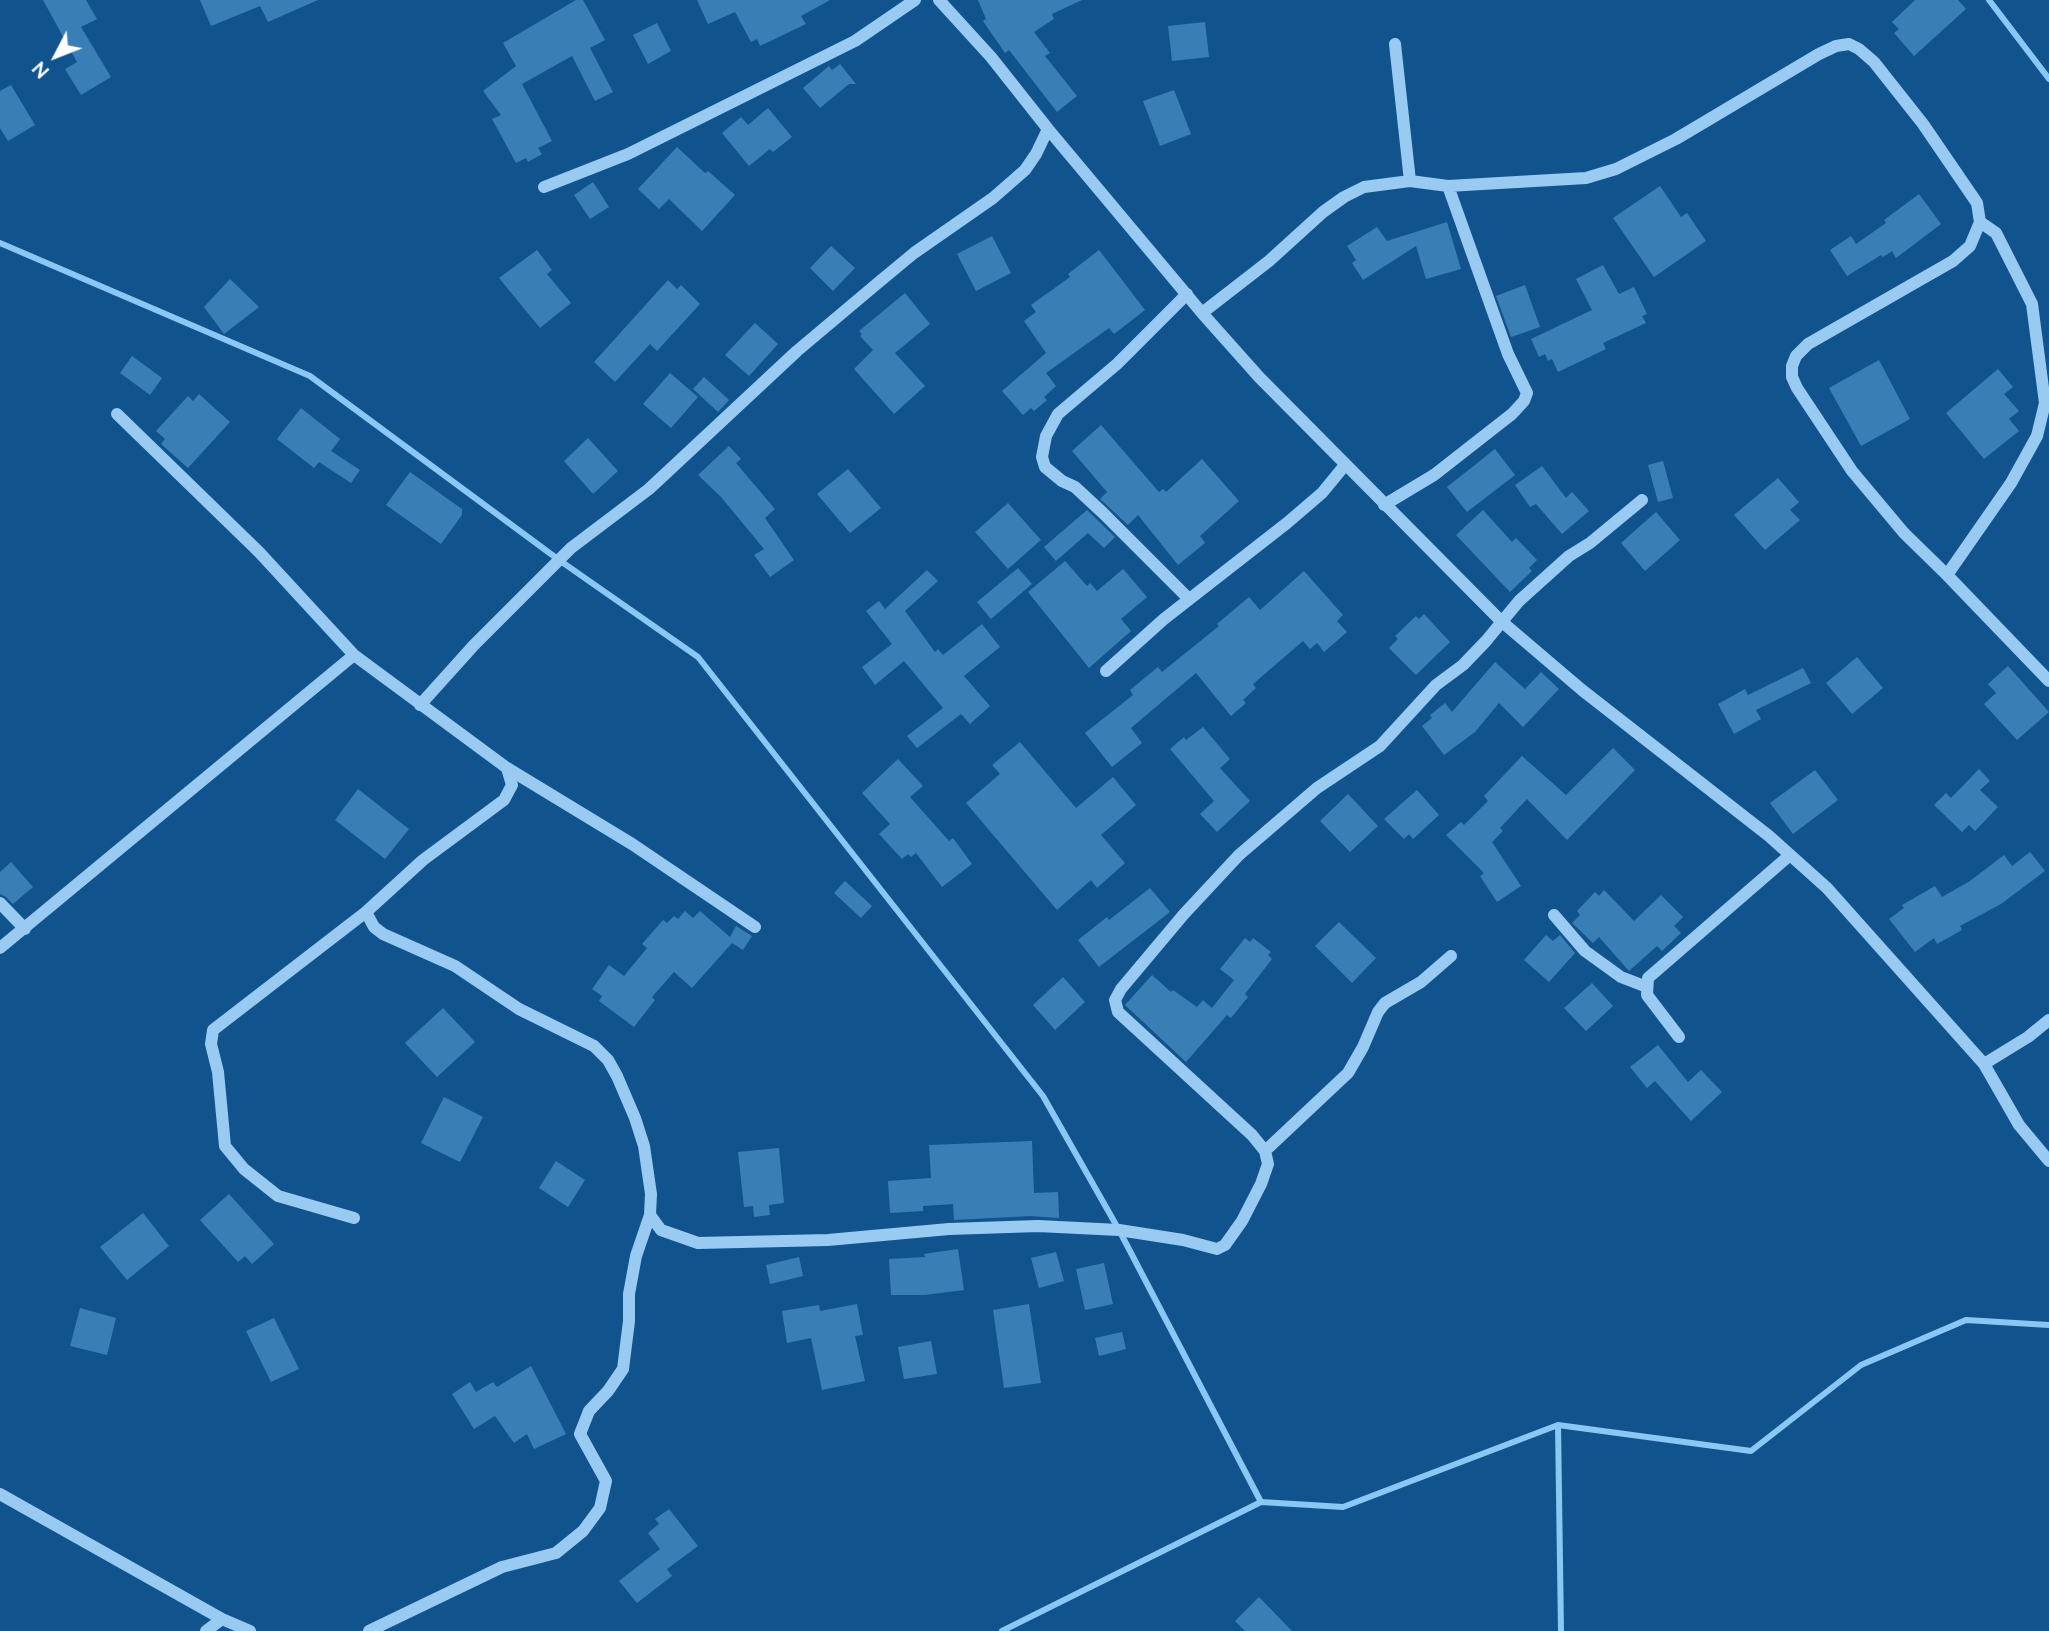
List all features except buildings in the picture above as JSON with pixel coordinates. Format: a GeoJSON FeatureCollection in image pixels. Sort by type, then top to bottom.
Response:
{"type":"FeatureCollection","features":[{"type":"Feature","properties":{"kind":"street"},"geometry":{"type":"LineString","coordinates":[[544,187],[628,154],[855,41],[915,0]]}},
{"type":"Feature","properties":{"kind":"street"},"geometry":{"type":"LineString","coordinates":[[939,0],[991,57],[1202,313],[1259,377],[1501,621],[1827,888],[1984,1064],[2019,1125],[2049,1161]]}},
{"type":"Feature","properties":{"kind":"street"},"geometry":{"type":"LineString","coordinates":[[1395,44],[1410,181]]}},
{"type":"Feature","properties":{"kind":"street"},"geometry":{"type":"LineString","coordinates":[[1202,313],[1269,261],[1323,212],[1364,187],[1410,181],[1448,186],[1573,180],[1616,169],[1676,139],[1819,54],[1836,46],[1849,44],[1874,62],[1923,124],[1977,203],[1980,222],[1970,246],[1953,261],[1808,344],[1796,356],[1792,377],[1852,471],[1904,533],[2049,681]]}},
{"type":"Feature","properties":{"kind":"street"},"geometry":{"type":"LineString","coordinates":[[421,705],[474,645],[571,548],[649,489],[797,351],[879,282],[993,198],[1025,170],[1048,129]]}},
{"type":"Feature","properties":{"kind":"street"},"geometry":{"type":"LineString","coordinates":[[1384,505],[1434,475],[1512,414],[1524,401],[1527,393],[1508,354],[1448,186]]}},
{"type":"Feature","properties":{"kind":"street"},"geometry":{"type":"LineString","coordinates":[[1947,575],[2011,483],[2037,436],[2045,403],[2032,304],[1996,233],[1980,222]]}},
{"type":"Feature","properties":{"kind":"street"},"geometry":{"type":"LineString","coordinates":[[1187,294],[1116,364],[1058,414],[1046,436],[1042,457],[1045,467],[1062,481],[1075,487],[1094,504],[1189,599]]}},
{"type":"Feature","properties":{"kind":"street"},"geometry":{"type":"LineString","coordinates":[[117,414],[259,552],[354,655],[507,768],[632,844],[755,927]]}},
{"type":"Feature","properties":{"kind":"street"},"geometry":{"type":"LineString","coordinates":[[1106,671],[1189,599],[1322,493],[1345,465]]}},
{"type":"Feature","properties":{"kind":"street"},"geometry":{"type":"LineString","coordinates":[[650,1215],[661,1230],[698,1243],[828,1240],[949,1229],[1038,1226],[1119,1230],[1183,1240],[1217,1249],[1225,1245],[1261,1184],[1268,1164],[1265,1151],[1252,1135],[1118,1012],[1115,1000],[1121,989],[1184,914],[1239,855],[1317,788],[1380,746],[1436,685],[1463,665],[1501,621],[1569,556],[1590,543],[1642,499]]}},
{"type":"Feature","properties":{"kind":"street"},"geometry":{"type":"LineString","coordinates":[[0,948],[354,655]]}},
{"type":"Feature","properties":{"kind":"street"},"geometry":{"type":"LineString","coordinates":[[354,1218],[278,1196],[244,1169],[225,1146],[218,1072],[211,1044],[213,1030],[366,912],[423,860],[505,800],[512,785],[507,768]]}},
{"type":"Feature","properties":{"kind":"street"},"geometry":{"type":"LineString","coordinates":[[1679,1037],[1647,995],[1648,978],[1790,855]]}},
{"type":"Feature","properties":{"kind":"street"},"geometry":{"type":"LineString","coordinates":[[0,903],[25,929]]}},
{"type":"Feature","properties":{"kind":"street"},"geometry":{"type":"LineString","coordinates":[[366,912],[374,927],[383,934],[455,966],[519,1009],[594,1046],[608,1060],[621,1086],[644,1146],[651,1194],[650,1215],[636,1256],[629,1294],[629,1321],[623,1369],[608,1391],[589,1411],[580,1434],[606,1481],[600,1508],[583,1531],[556,1553],[502,1567],[369,1631]]}},
{"type":"Feature","properties":{"kind":"street"},"geometry":{"type":"LineString","coordinates":[[1554,915],[1585,951],[1621,977],[1647,987]]}},
{"type":"Feature","properties":{"kind":"street"},"geometry":{"type":"LineString","coordinates":[[1265,1151],[1348,1073],[1385,1003],[1421,982],[1451,956]]}},
{"type":"Feature","properties":{"kind":"street"},"geometry":{"type":"LineString","coordinates":[[1984,1064],[2049,1020]]}},
{"type":"Feature","properties":{"kind":"street"},"geometry":{"type":"LineString","coordinates":[[0,1494],[222,1619],[250,1631]]}},
{"type":"Feature","properties":{"kind":"street"},"geometry":{"type":"LineString","coordinates":[[206,1631],[222,1619]]}},
{"type":"Feature","properties":{"kind":"waterway"},"geometry":{"type":"LineString","coordinates":[[1989,0],[2049,79]]}},
{"type":"Feature","properties":{"kind":"waterway"},"geometry":{"type":"LineString","coordinates":[[0,243],[310,376],[559,560],[698,657],[1043,1096],[1119,1230],[1261,1502]]}},
{"type":"Feature","properties":{"kind":"waterway"},"geometry":{"type":"LineString","coordinates":[[1002,1631],[1261,1502],[1343,1507],[1558,1425],[1751,1451],[1861,1365],[1966,1320],[2049,1325]]}},
{"type":"Feature","properties":{"kind":"waterway"},"geometry":{"type":"LineString","coordinates":[[1558,1425],[1561,1631]]}}]}
